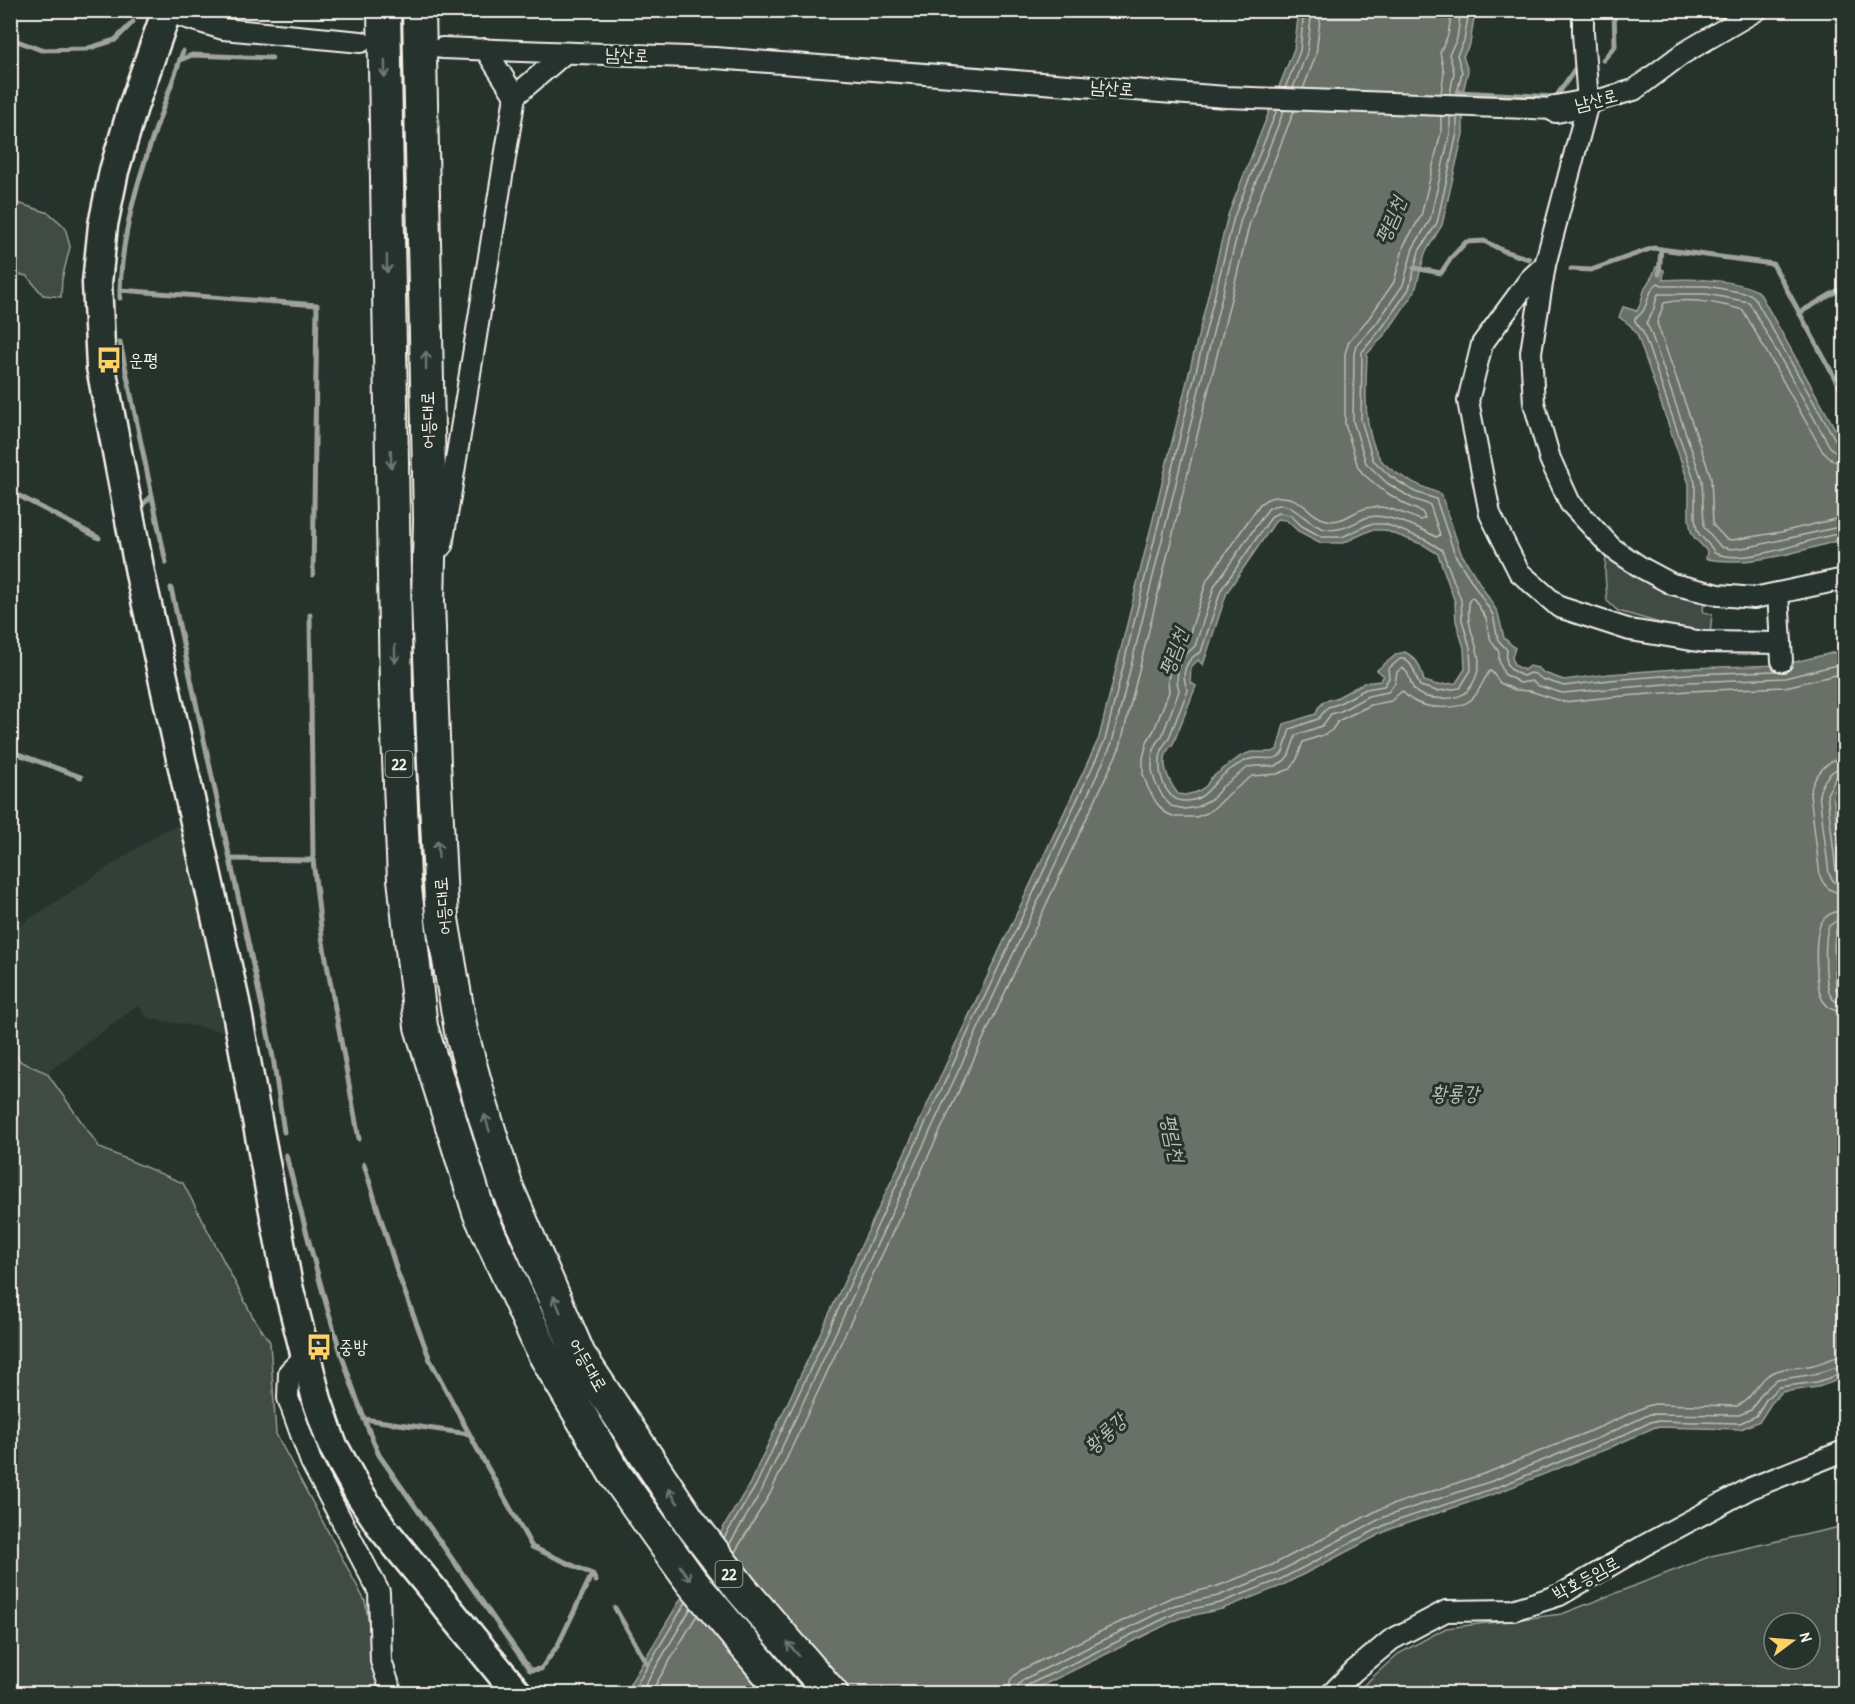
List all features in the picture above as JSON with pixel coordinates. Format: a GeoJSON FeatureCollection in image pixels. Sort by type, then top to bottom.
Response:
{"type":"FeatureCollection","features":[{"type":"Feature","properties":{"kind":"main road","name":"어등대로"},"geometry":{"type":"LineString","coordinates":[[384,10],[396,687],[404,879],[421,1027],[479,1212],[542,1350],[615,1474],[691,1581],[786,1694]]}},
{"type":"Feature","properties":{"kind":"main road","name":"어등대로"},"geometry":{"type":"LineString","coordinates":[[419,10],[430,520],[429,623],[434,764],[442,919],[461,1031],[507,1188],[579,1355],[690,1522],[742,1590],[832,1694]]}},
{"type":"Feature","properties":{"kind":"main road"},"geometry":{"type":"LineString","coordinates":[[167,11],[133,107],[114,171],[103,225],[98,283],[101,367],[141,578],[221,934],[288,1286],[317,1400],[332,1444],[359,1493],[383,1529],[519,1694]]}},
{"type":"Feature","properties":{"kind":"street"},"geometry":{"type":"LineString","coordinates":[[1583,10],[1588,103],[1545,265],[1532,352],[1534,403],[1550,459],[1570,503],[1612,548],[1672,584],[1719,595],[1754,598],[1845,579]]}},
{"type":"Feature","properties":{"kind":"street","name":"남산로"},"geometry":{"type":"LineString","coordinates":[[442,48],[715,58],[1226,97],[1556,109],[1634,90],[1682,54],[1757,10]]}},
{"type":"Feature","properties":{"kind":"street"},"geometry":{"type":"LineString","coordinates":[[167,11],[224,29],[361,42]]}},
{"type":"Feature","properties":{"kind":"street"},"geometry":{"type":"LineString","coordinates":[[485,49],[515,96]]}},
{"type":"Feature","properties":{"kind":"street"},"geometry":{"type":"LineString","coordinates":[[429,623],[515,96],[565,53]]}},
{"type":"Feature","properties":{"kind":"street"},"geometry":{"type":"LineString","coordinates":[[1545,265],[1530,279],[1505,310],[1482,344],[1468,401],[1490,514],[1519,572],[1559,607],[1630,630],[1781,652],[1778,593]]}},
{"type":"Feature","properties":{"kind":"street"},"geometry":{"type":"LineString","coordinates":[[305,1356],[289,1372],[288,1398],[311,1462],[379,1592],[381,1661],[392,1694]]}},
{"type":"Feature","properties":{"kind":"street","name":"박호등임로"},"geometry":{"type":"LineString","coordinates":[[1331,1694],[1391,1640],[1446,1611],[1514,1610],[1560,1595],[1645,1545],[1751,1488],[1845,1451]]}},
{"type":"Feature","properties":{"kind":"shaded area"},"geometry":{"type":"Polygon","coordinates":[[[11,201],[49,213],[65,227],[70,247],[62,279],[61,297],[43,295],[27,276],[11,273],[11,201]]]}},
{"type":"Feature","properties":{"kind":"shaded area"},"geometry":{"type":"Polygon","coordinates":[[[1606,554],[1672,593],[1704,602],[1703,612],[1712,614],[1710,636],[1618,611],[1607,601],[1606,554]]]}},
{"type":"Feature","properties":{"kind":"shaded area"},"geometry":{"type":"Polygon","coordinates":[[[1844,777],[1844,890],[1833,794],[1844,777]]]}},
{"type":"Feature","properties":{"kind":"shaded area"},"geometry":{"type":"Polygon","coordinates":[[[182,824],[227,1032],[148,1018],[138,1005],[47,1073],[21,1062],[11,1046],[11,931],[163,831],[182,824]]]}},
{"type":"Feature","properties":{"kind":"shaded area"},"geometry":{"type":"Polygon","coordinates":[[[1844,932],[1844,1004],[1840,933],[1844,932]]]}},
{"type":"Feature","properties":{"kind":"shaded area"},"geometry":{"type":"Polygon","coordinates":[[[10,1046],[21,1062],[47,1073],[100,1148],[183,1183],[253,1317],[270,1342],[276,1434],[365,1601],[382,1693],[11,1693],[10,1046]]]}},
{"type":"Feature","properties":{"kind":"shaded area"},"geometry":{"type":"Polygon","coordinates":[[[1844,1526],[1844,1693],[1354,1694],[1398,1654],[1446,1628],[1562,1614],[1711,1556],[1844,1526]]]}},
{"type":"Feature","properties":{"kind":"water","name":"황룡강"},"geometry":{"type":"Polygon","coordinates":[[[1299,11],[1475,11],[1470,44],[1463,56],[1468,71],[1463,92],[1463,134],[1442,225],[1425,253],[1415,291],[1387,332],[1367,354],[1366,405],[1369,431],[1382,461],[1406,479],[1441,494],[1461,553],[1498,613],[1504,638],[1515,648],[1512,657],[1514,665],[1524,670],[1529,666],[1538,668],[1544,673],[1564,680],[1688,668],[1783,665],[1844,650],[1844,777],[1833,794],[1844,890],[1844,932],[1840,933],[1840,951],[1844,1004],[1844,1378],[1818,1387],[1782,1392],[1772,1402],[1760,1421],[1741,1429],[1655,1427],[1497,1493],[1390,1529],[1281,1586],[1222,1609],[1180,1618],[1027,1693],[624,1694],[749,1485],[1099,738],[1228,215],[1294,49],[1299,11]],[[1277,519],[1227,592],[1203,665],[1198,660],[1191,667],[1190,682],[1196,686],[1173,744],[1168,750],[1165,763],[1168,776],[1178,794],[1197,792],[1206,786],[1211,778],[1241,756],[1251,752],[1277,750],[1284,724],[1316,714],[1325,701],[1336,698],[1364,683],[1380,681],[1384,676],[1377,670],[1397,654],[1405,652],[1410,655],[1418,664],[1424,681],[1437,685],[1456,683],[1465,669],[1464,648],[1456,621],[1455,602],[1438,554],[1424,545],[1384,530],[1371,530],[1343,543],[1321,543],[1298,531],[1286,520],[1277,519]]]}},
{"type":"Feature","properties":{"kind":"water"},"geometry":{"type":"Polygon","coordinates":[[[1656,267],[1664,270],[1663,280],[1699,279],[1726,282],[1759,292],[1844,445],[1844,539],[1793,553],[1758,559],[1724,561],[1706,559],[1707,551],[1691,531],[1689,484],[1637,334],[1619,317],[1623,307],[1637,311],[1656,267]]]}},
{"type":"Feature","properties":{"kind":"waterway"},"geometry":{"type":"LineString","coordinates":[[1603,60],[1615,46],[1614,10]]}},
{"type":"Feature","properties":{"kind":"waterway"},"geometry":{"type":"LineString","coordinates":[[12,39],[41,50],[86,49],[115,40],[133,22]]}},
{"type":"Feature","properties":{"kind":"waterway"},"geometry":{"type":"LineString","coordinates":[[120,298],[126,234],[133,203],[141,172],[183,51]]}},
{"type":"Feature","properties":{"kind":"waterway"},"geometry":{"type":"LineString","coordinates":[[180,60],[192,55],[272,58]]}},
{"type":"Feature","properties":{"kind":"waterway"},"geometry":{"type":"LineString","coordinates":[[1458,92],[1556,97],[1579,63]]}},
{"type":"Feature","properties":{"kind":"waterway"},"geometry":{"type":"LineString","coordinates":[[1414,268],[1441,273],[1466,242],[1484,241],[1504,251],[1529,259]]}},
{"type":"Feature","properties":{"kind":"waterway"},"geometry":{"type":"LineString","coordinates":[[1571,269],[1591,270],[1653,248],[1773,264],[1844,395]]}},
{"type":"Feature","properties":{"kind":"waterway"},"geometry":{"type":"LineString","coordinates":[[1659,274],[1661,249]]}},
{"type":"Feature","properties":{"kind":"waterway"},"geometry":{"type":"LineString","coordinates":[[1799,313],[1844,287]]}},
{"type":"Feature","properties":{"kind":"waterway"},"geometry":{"type":"LineString","coordinates":[[120,290],[317,305],[313,575]]}},
{"type":"Feature","properties":{"kind":"waterway"},"geometry":{"type":"LineString","coordinates":[[120,342],[166,563]]}},
{"type":"Feature","properties":{"kind":"waterway"},"geometry":{"type":"LineString","coordinates":[[10,491],[99,538]]}},
{"type":"Feature","properties":{"kind":"waterway"},"geometry":{"type":"LineString","coordinates":[[142,511],[141,506],[152,496]]}},
{"type":"Feature","properties":{"kind":"waterway"},"geometry":{"type":"LineString","coordinates":[[171,588],[273,1057],[284,1132]]}},
{"type":"Feature","properties":{"kind":"waterway"},"geometry":{"type":"LineString","coordinates":[[310,615],[313,860],[322,937],[359,1139]]}},
{"type":"Feature","properties":{"kind":"waterway"},"geometry":{"type":"LineString","coordinates":[[10,751],[81,777]]}},
{"type":"Feature","properties":{"kind":"waterway"},"geometry":{"type":"LineString","coordinates":[[230,859],[313,860]]}},
{"type":"Feature","properties":{"kind":"waterway"},"geometry":{"type":"LineString","coordinates":[[286,1155],[338,1344],[379,1455],[530,1670],[541,1669],[558,1645],[592,1574]]}},
{"type":"Feature","properties":{"kind":"waterway"},"geometry":{"type":"LineString","coordinates":[[364,1164],[397,1271],[430,1360],[480,1454],[532,1547],[592,1574],[596,1581]]}},
{"type":"Feature","properties":{"kind":"waterway"},"geometry":{"type":"LineString","coordinates":[[364,1419],[469,1434]]}},
{"type":"Feature","properties":{"kind":"waterway"},"geometry":{"type":"LineString","coordinates":[[615,1608],[647,1664]]}},
{"type":"Feature","properties":{"kind":"place","name":"운평"},"geometry":{"type":"Point","coordinates":[109,360]}},
{"type":"Feature","properties":{"kind":"place","name":"중방"},"geometry":{"type":"Point","coordinates":[319,1347]}},
{"type":"Feature","properties":{"kind":"water label","name":"평림천"},"geometry":{"type":"Point","coordinates":[1390,220]}},
{"type":"Feature","properties":{"kind":"water label","name":"평림천"},"geometry":{"type":"Point","coordinates":[1173,652]}},
{"type":"Feature","properties":{"kind":"water label","name":"평림천"},"geometry":{"type":"Point","coordinates":[1173,1138]}}]}
